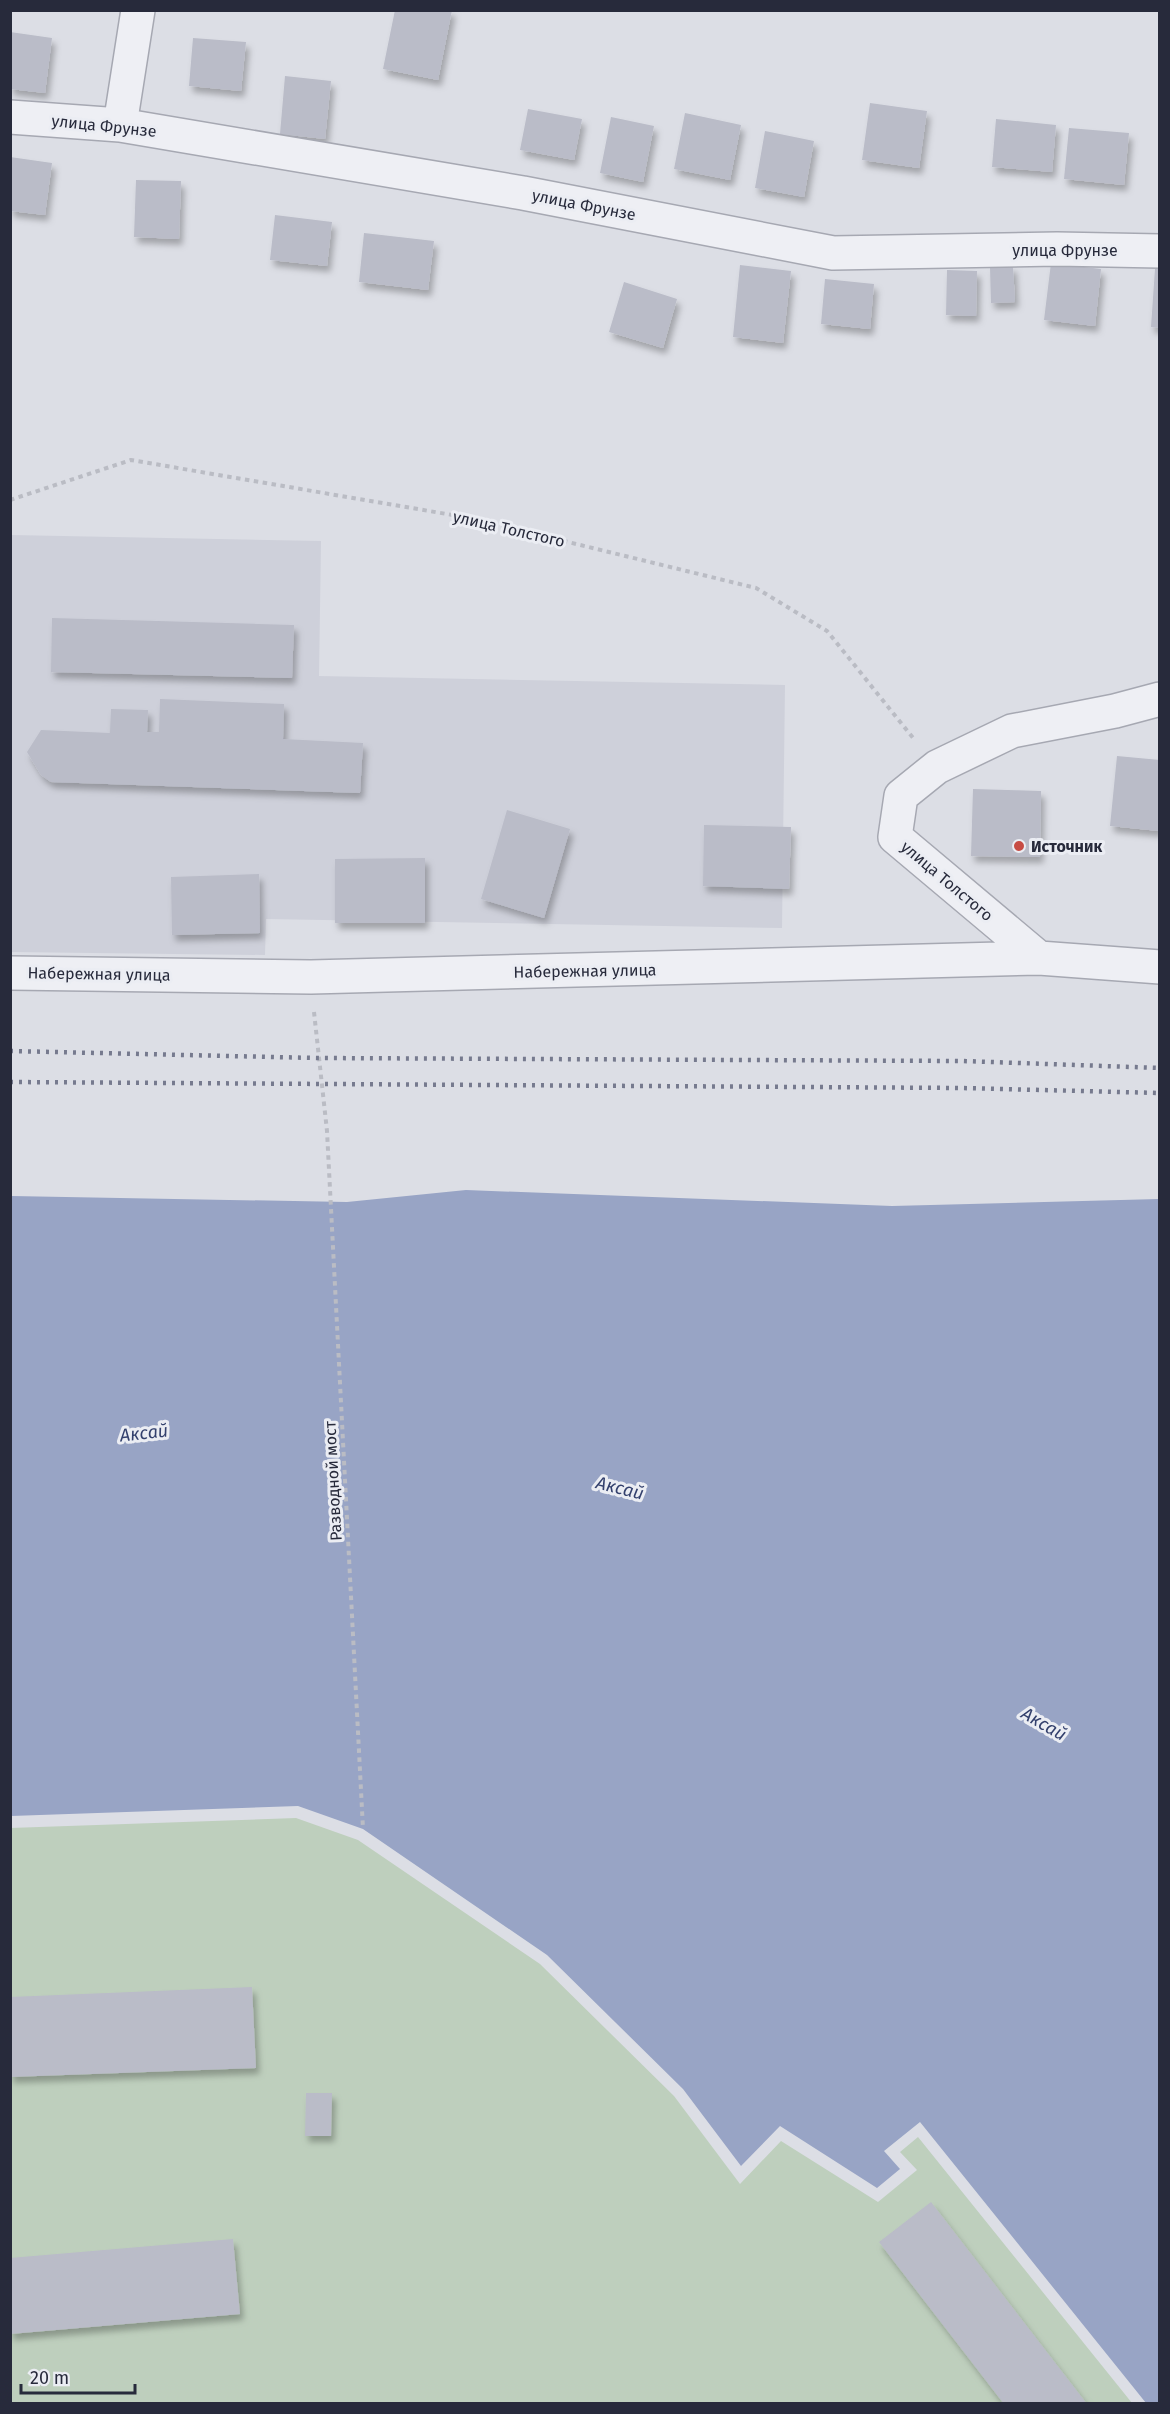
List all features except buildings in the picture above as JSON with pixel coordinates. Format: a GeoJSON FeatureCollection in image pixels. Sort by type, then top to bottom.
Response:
{"type":"FeatureCollection","features":[{"type":"Feature","properties":{"kind":"street"},"geometry":{"type":"LineString","coordinates":[[120,125],[138,10]]}},
{"type":"Feature","properties":{"kind":"street","name":"улица Фрунзе"},"geometry":{"type":"LineString","coordinates":[[10,117],[120,125],[523,193],[833,254],[1057,249],[1160,251]]}},
{"type":"Feature","properties":{"kind":"street","name":"улица Толстого"},"geometry":{"type":"LineString","coordinates":[[1039,958],[895,837],[901,796],[937,767],[1012,731],[1115,711],[1160,699]]}},
{"type":"Feature","properties":{"kind":"street","name":"Набережная улица"},"geometry":{"type":"LineString","coordinates":[[10,973],[311,977],[1039,958],[1160,967]]}},
{"type":"Feature","properties":{"kind":"path","name":"улица Толстого"},"geometry":{"type":"LineString","coordinates":[[10,500],[131,460],[470,518],[756,588],[827,631],[937,767]]}},
{"type":"Feature","properties":{"kind":"path","name":"Разводной мост"},"geometry":{"type":"LineString","coordinates":[[311,977],[317,1058],[327,1131],[363,1829]]}},
{"type":"Feature","properties":{"kind":"shaded area"},"geometry":{"type":"Polygon","coordinates":[[[11,535],[321,541],[319,676],[785,685],[782,928],[266,919],[265,955],[11,952],[11,535]]]}},
{"type":"Feature","properties":{"kind":"green space"},"geometry":{"type":"Polygon","coordinates":[[[296,1818],[358,1840],[540,1964],[674,2096],[740,2184],[781,2141],[878,2202],[917,2170],[900,2152],[918,2137],[1132,2403],[11,2403],[10,1828],[296,1818]]]}},
{"type":"Feature","properties":{"kind":"water","name":"Аксай"},"geometry":{"type":"Polygon","coordinates":[[[466,1190],[892,1206],[1159,1199],[1159,2403],[1146,2403],[920,2122],[884,2151],[900,2169],[877,2188],[780,2126],[741,2166],[683,2089],[547,1955],[363,1829],[298,1806],[11,1816],[11,1196],[347,1202],[466,1190]]]}},
{"type":"Feature","properties":{"kind":"railway"},"geometry":{"type":"LineString","coordinates":[[10,1051],[317,1058],[963,1061],[1160,1068]]}},
{"type":"Feature","properties":{"kind":"railway"},"geometry":{"type":"LineString","coordinates":[[10,1082],[962,1088],[1160,1093]]}},
{"type":"Feature","properties":{"kind":"place","name":"Источник"},"geometry":{"type":"Point","coordinates":[1019,846]}}]}
